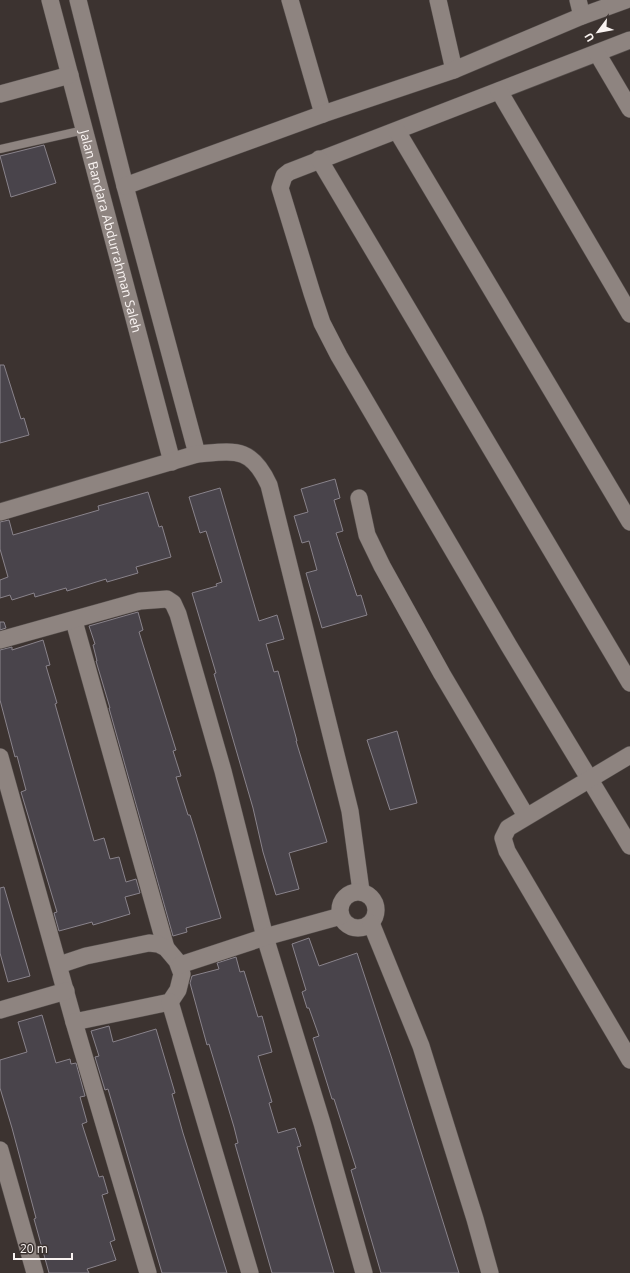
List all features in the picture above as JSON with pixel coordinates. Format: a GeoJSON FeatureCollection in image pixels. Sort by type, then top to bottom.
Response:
{"type":"FeatureCollection","features":[{"type":"Feature","properties":{"kind":"street","name":"Jalan Bandara Abdurrahman Saleh"},"geometry":{"type":"LineString","coordinates":[[50,0],[172,462]]}},
{"type":"Feature","properties":{"kind":"street","name":"Jalan Bandara Abdurrahman Saleh"},"geometry":{"type":"LineString","coordinates":[[78,0],[125,186],[197,454]]}},
{"type":"Feature","properties":{"kind":"street"},"geometry":{"type":"LineString","coordinates":[[290,0],[323,114]]}},
{"type":"Feature","properties":{"kind":"street"},"geometry":{"type":"LineString","coordinates":[[438,0],[454,70]]}},
{"type":"Feature","properties":{"kind":"street"},"geometry":{"type":"LineString","coordinates":[[125,186],[323,114],[454,70],[580,8],[626,0]]}},
{"type":"Feature","properties":{"kind":"street"},"geometry":{"type":"LineString","coordinates":[[630,40],[289,172],[284,176],[280,188],[322,323],[368,407],[630,846]]}},
{"type":"Feature","properties":{"kind":"street"},"geometry":{"type":"LineString","coordinates":[[597,53],[630,109]]}},
{"type":"Feature","properties":{"kind":"street"},"geometry":{"type":"LineString","coordinates":[[0,94],[70,75]]}},
{"type":"Feature","properties":{"kind":"street"},"geometry":{"type":"LineString","coordinates":[[499,91],[630,314]]}},
{"type":"Feature","properties":{"kind":"street"},"geometry":{"type":"LineString","coordinates":[[397,131],[630,522]]}},
{"type":"Feature","properties":{"kind":"street"},"geometry":{"type":"LineString","coordinates":[[319,160],[630,683]]}},
{"type":"Feature","properties":{"kind":"street"},"geometry":{"type":"LineString","coordinates":[[0,512],[197,454],[230,452],[250,457],[264,474],[269,485],[350,811],[361,891]]}},
{"type":"Feature","properties":{"kind":"street"},"geometry":{"type":"LineString","coordinates":[[359,498],[367,536],[382,566],[442,674],[526,816]]}},
{"type":"Feature","properties":{"kind":"street"},"geometry":{"type":"LineString","coordinates":[[0,640],[74,621],[140,601],[167,599],[173,603],[178,614],[223,772],[265,937],[320,1116],[364,1273]]}},
{"type":"Feature","properties":{"kind":"street"},"geometry":{"type":"LineString","coordinates":[[74,621],[166,948],[180,965],[182,974],[175,996],[170,1002],[74,1022]]}},
{"type":"Feature","properties":{"kind":"street"},"geometry":{"type":"LineString","coordinates":[[630,755],[526,816],[508,828],[503,838],[504,843],[630,1060]]}},
{"type":"Feature","properties":{"kind":"street"},"geometry":{"type":"LineString","coordinates":[[0,757],[74,1022],[148,1273]]}},
{"type":"Feature","properties":{"kind":"street"},"geometry":{"type":"LineString","coordinates":[[361,891],[366,893],[374,901],[376,913],[371,923],[360,928],[354,927],[349,925],[341,916],[340,910],[344,898],[354,892],[361,891]]}},
{"type":"Feature","properties":{"kind":"street"},"geometry":{"type":"LineString","coordinates":[[180,965],[265,937],[341,916]]}},
{"type":"Feature","properties":{"kind":"street"},"geometry":{"type":"LineString","coordinates":[[371,923],[421,1046],[475,1219],[490,1273]]}},
{"type":"Feature","properties":{"kind":"street"},"geometry":{"type":"LineString","coordinates":[[59,965],[86,956],[150,943],[166,948]]}},
{"type":"Feature","properties":{"kind":"street"},"geometry":{"type":"LineString","coordinates":[[0,1010],[66,991]]}},
{"type":"Feature","properties":{"kind":"street"},"geometry":{"type":"LineString","coordinates":[[170,1002],[250,1273]]}},
{"type":"Feature","properties":{"kind":"street"},"geometry":{"type":"LineString","coordinates":[[0,1150],[35,1273]]}},
{"type":"Feature","properties":{"kind":"lane"},"geometry":{"type":"LineString","coordinates":[[0,149],[84,130]]}},
{"type":"Feature","properties":{"kind":"building"},"geometry":{"type":"Polygon","coordinates":[[[44,145],[56,183],[11,197],[0,156],[44,145]]]}},
{"type":"Feature","properties":{"kind":"building"},"geometry":{"type":"Polygon","coordinates":[[[0,365],[4,365],[21,419],[24,418],[29,435],[0,443],[0,365]]]}},
{"type":"Feature","properties":{"kind":"building"},"geometry":{"type":"Polygon","coordinates":[[[335,479],[340,498],[334,500],[343,531],[336,533],[357,596],[361,595],[367,615],[322,628],[306,573],[317,570],[309,541],[302,543],[294,516],[308,512],[301,489],[335,479]]]}},
{"type":"Feature","properties":{"kind":"building"},"geometry":{"type":"Polygon","coordinates":[[[220,488],[259,621],[277,615],[284,639],[266,644],[274,672],[278,671],[296,741],[327,842],[289,853],[299,889],[276,895],[263,852],[253,808],[214,674],[216,673],[192,593],[217,586],[216,584],[222,582],[206,531],[200,533],[189,497],[220,488]]]}},
{"type":"Feature","properties":{"kind":"building"},"geometry":{"type":"Polygon","coordinates":[[[148,492],[159,527],[162,526],[171,557],[136,567],[138,573],[107,582],[106,579],[67,591],[66,588],[35,597],[34,593],[12,600],[10,595],[0,598],[0,580],[8,577],[0,549],[0,522],[9,520],[13,535],[99,510],[98,506],[148,492]]]}},
{"type":"Feature","properties":{"kind":"building"},"geometry":{"type":"Polygon","coordinates":[[[138,612],[143,630],[139,632],[176,750],[173,751],[181,776],[176,777],[188,815],[190,815],[221,918],[186,928],[187,932],[173,936],[96,661],[93,645],[95,644],[89,626],[138,612]]]}},
{"type":"Feature","properties":{"kind":"building"},"geometry":{"type":"Polygon","coordinates":[[[0,622],[4,622],[6,628],[0,630],[0,622]]]}},
{"type":"Feature","properties":{"kind":"building"},"geometry":{"type":"Polygon","coordinates":[[[43,640],[50,665],[46,666],[57,703],[55,704],[94,841],[104,838],[110,859],[119,857],[126,882],[136,879],[140,893],[125,897],[130,914],[93,925],[92,922],[59,931],[54,913],[57,912],[21,792],[26,790],[17,756],[15,757],[0,700],[0,650],[12,647],[12,650],[43,640]]]}},
{"type":"Feature","properties":{"kind":"building"},"geometry":{"type":"Polygon","coordinates":[[[397,731],[417,803],[390,810],[367,740],[397,731]]]}},
{"type":"Feature","properties":{"kind":"building"},"geometry":{"type":"Polygon","coordinates":[[[4,887],[30,976],[8,982],[0,953],[0,888],[4,887]]]}},
{"type":"Feature","properties":{"kind":"building"},"geometry":{"type":"Polygon","coordinates":[[[309,938],[319,966],[357,953],[459,1273],[381,1273],[351,1170],[356,1168],[313,1038],[319,1036],[302,992],[306,990],[292,944],[309,938]]]}},
{"type":"Feature","properties":{"kind":"building"},"geometry":{"type":"Polygon","coordinates":[[[236,957],[240,972],[244,971],[258,1017],[262,1016],[272,1052],[258,1056],[272,1102],[269,1103],[278,1133],[295,1128],[301,1146],[297,1147],[334,1273],[272,1273],[235,1144],[238,1143],[234,1127],[209,1044],[207,1045],[190,983],[192,976],[219,969],[217,963],[236,957]]]}},
{"type":"Feature","properties":{"kind":"building"},"geometry":{"type":"Polygon","coordinates":[[[42,1015],[56,1063],[70,1059],[71,1064],[76,1063],[85,1096],[80,1097],[87,1122],[82,1124],[99,1177],[103,1176],[108,1193],[102,1195],[115,1240],[110,1242],[116,1260],[87,1269],[89,1273],[49,1273],[34,1219],[36,1218],[0,1088],[0,1060],[27,1052],[18,1022],[42,1015]]]}},
{"type":"Feature","properties":{"kind":"building"},"geometry":{"type":"Polygon","coordinates":[[[109,1026],[113,1042],[156,1029],[175,1093],[172,1094],[183,1133],[227,1273],[162,1273],[108,1089],[105,1090],[95,1057],[99,1056],[91,1031],[109,1026]]]}}]}
